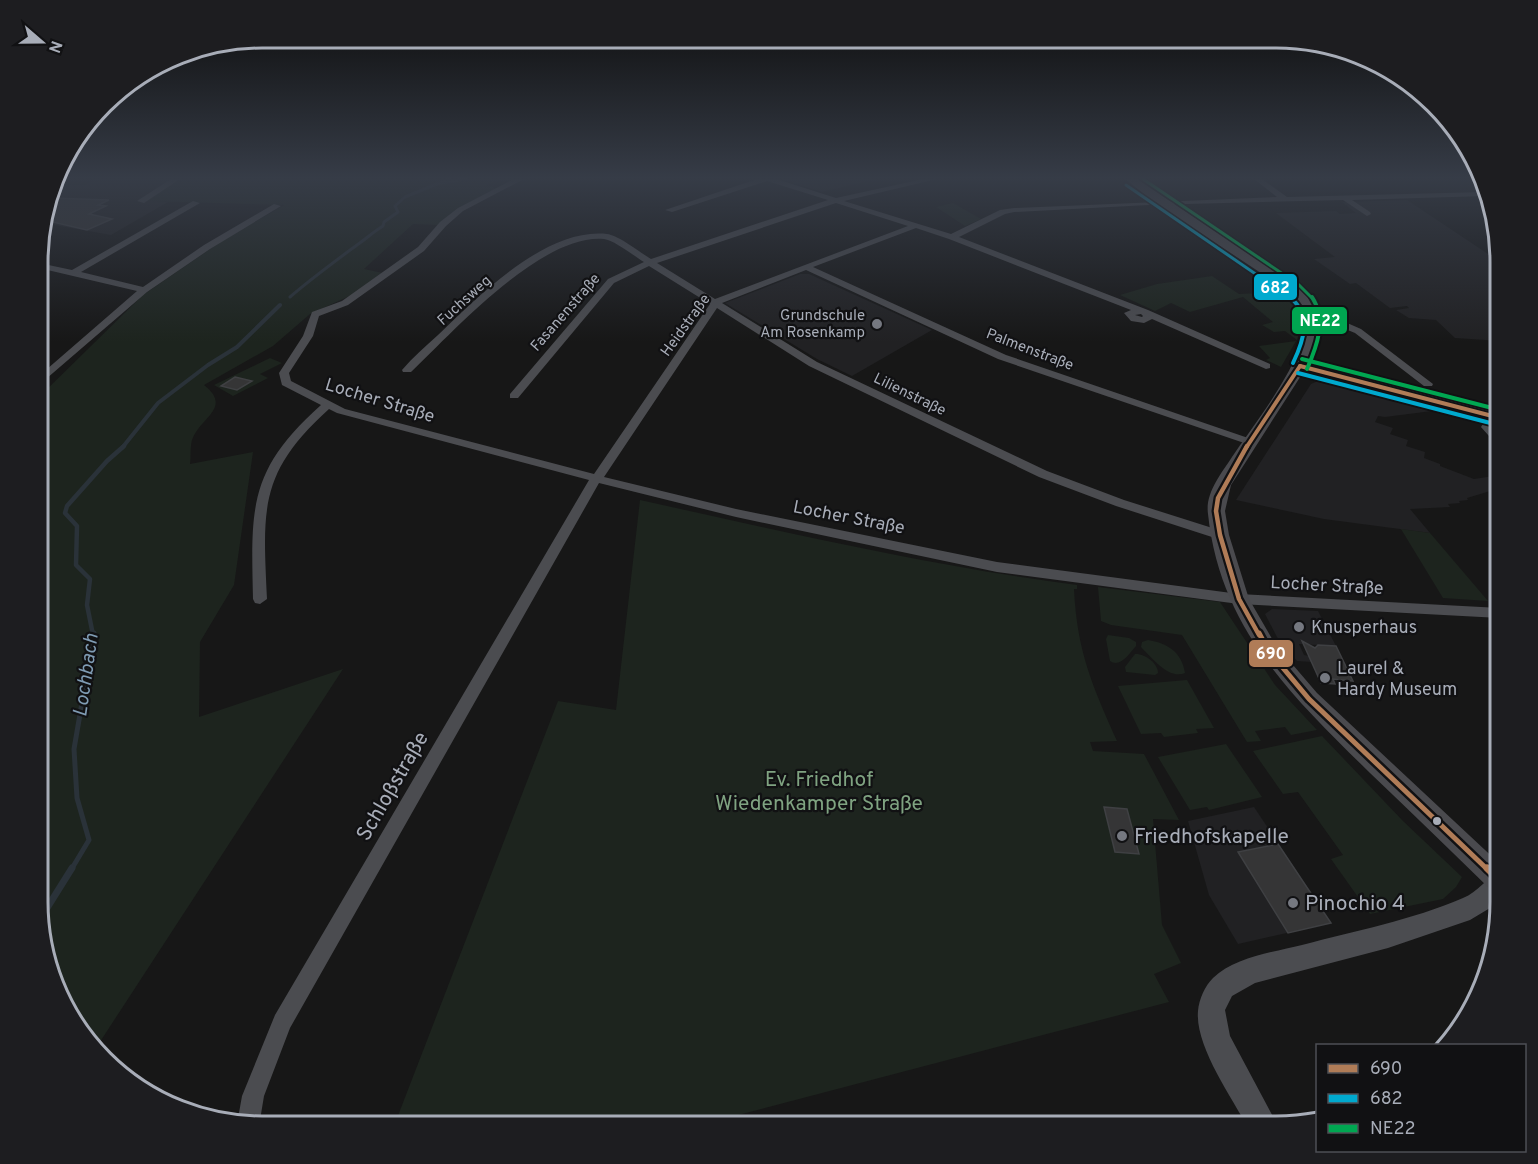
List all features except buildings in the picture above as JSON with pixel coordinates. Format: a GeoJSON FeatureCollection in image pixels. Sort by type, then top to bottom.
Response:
{"type":"FeatureCollection","features":[{"type":"Feature","properties":{"kind":"main road"},"geometry":{"type":"LineString","coordinates":[[1211,233],[1242,253],[1305,300],[1314,331],[1300,366],[1220,490],[1216,511],[1220,535],[1239,599],[1268,650],[1309,699],[1490,873]]}},
{"type":"Feature","properties":{"kind":"main road"},"geometry":{"type":"LineString","coordinates":[[1300,366],[1490,411]]}},
{"type":"Feature","properties":{"kind":"street"},"geometry":{"type":"LineString","coordinates":[[73,273],[143,233]]}},
{"type":"Feature","properties":{"kind":"street"},"geometry":{"type":"LineString","coordinates":[[48,374],[144,290],[231,233]]}},
{"type":"Feature","properties":{"kind":"street","name":"Locher Straße"},"geometry":{"type":"LineString","coordinates":[[435,233],[426,245],[351,299],[333,309],[315,314],[308,336],[288,365],[283,378],[290,387],[326,406],[398,427],[598,478],[736,513],[997,567],[1239,599],[1490,612]]}},
{"type":"Feature","properties":{"kind":"street","name":"Fasanenstraße"},"geometry":{"type":"LineString","coordinates":[[514,396],[611,281],[621,274],[650,262],[737,233]]}},
{"type":"Feature","properties":{"kind":"street","name":"Heidstraße"},"geometry":{"type":"LineString","coordinates":[[598,478],[715,304],[721,299],[895,233]]}},
{"type":"Feature","properties":{"kind":"street"},"geometry":{"type":"LineString","coordinates":[[939,233],[1144,312],[1266,366]]}},
{"type":"Feature","properties":{"kind":"street"},"geometry":{"type":"LineString","coordinates":[[952,237],[960,233]]}},
{"type":"Feature","properties":{"kind":"street","name":"Fuchsweg"},"geometry":{"type":"LineString","coordinates":[[407,370],[488,295],[537,255],[583,235],[608,236]]}},
{"type":"Feature","properties":{"kind":"street","name":"Lilienstraße"},"geometry":{"type":"LineString","coordinates":[[608,236],[813,364],[1021,464],[1120,503],[1220,535]]}},
{"type":"Feature","properties":{"kind":"street"},"geometry":{"type":"LineString","coordinates":[[48,267],[144,290]]}},
{"type":"Feature","properties":{"kind":"street","name":"Palmenstraße"},"geometry":{"type":"LineString","coordinates":[[806,267],[1002,357],[1250,442]]}},
{"type":"Feature","properties":{"kind":"street"},"geometry":{"type":"LineString","coordinates":[[1312,318],[1335,321],[1358,331],[1428,384]]}},
{"type":"Feature","properties":{"kind":"street"},"geometry":{"type":"LineString","coordinates":[[260,599],[258,529],[267,481],[277,463],[312,418],[326,406]]}},
{"type":"Feature","properties":{"kind":"street","name":"Schloßstraße"},"geometry":{"type":"LineString","coordinates":[[250,1116],[253,1096],[282,1022],[535,582],[598,478]]}},
{"type":"Feature","properties":{"kind":"street"},"geometry":{"type":"LineString","coordinates":[[1257,1116],[1214,1038],[1210,1017],[1215,995],[1224,984],[1238,975],[1388,935],[1470,908],[1490,895]]}},
{"type":"Feature","properties":{"kind":"shaded area"},"geometry":{"type":"Polygon","coordinates":[[[1303,233],[1457,233],[1490,255],[1490,340],[1455,338],[1436,320],[1409,318],[1396,310],[1409,308],[1407,306],[1390,308],[1356,283],[1350,284],[1314,259],[1335,257],[1303,233]]]}},
{"type":"Feature","properties":{"kind":"shaded area","name":"Grundschule Am Rosenkamp"},"geometry":{"type":"Polygon","coordinates":[[[800,274],[809,274],[932,330],[852,376],[817,359],[725,303],[800,274]]]}},
{"type":"Feature","properties":{"kind":"shaded area"},"geometry":{"type":"Polygon","coordinates":[[[1318,381],[1330,382],[1440,410],[1378,416],[1375,422],[1393,428],[1390,434],[1408,440],[1406,446],[1425,452],[1424,458],[1440,466],[1474,479],[1490,477],[1490,491],[1467,498],[1468,500],[1459,501],[1460,503],[1448,504],[1450,507],[1410,509],[1430,533],[1324,519],[1236,500],[1311,384],[1318,381]]]}},
{"type":"Feature","properties":{"kind":"shaded area","name":"Knusperhaus"},"geometry":{"type":"Polygon","coordinates":[[[1272,609],[1318,611],[1336,646],[1299,644],[1304,655],[1309,656],[1312,662],[1297,661],[1277,637],[1265,614],[1272,609]]]}},
{"type":"Feature","properties":{"kind":"shaded area"},"geometry":{"type":"Polygon","coordinates":[[[1254,807],[1331,923],[1238,944],[1209,895],[1188,821],[1254,807]]]}},
{"type":"Feature","properties":{"kind":"green space"},"geometry":{"type":"Polygon","coordinates":[[[235,233],[403,233],[364,269],[383,273],[354,294],[310,314],[273,346],[204,385],[212,393],[215,406],[196,432],[191,446],[190,464],[253,452],[234,585],[200,642],[199,717],[343,669],[100,1042],[84,1021],[64,984],[55,958],[48,916],[48,388],[143,295],[235,233]]]}},
{"type":"Feature","properties":{"kind":"green space"},"geometry":{"type":"Polygon","coordinates":[[[1212,276],[1239,294],[1283,292],[1298,314],[1297,340],[1285,331],[1274,332],[1262,325],[1273,322],[1243,297],[1190,312],[1171,303],[1155,311],[1120,295],[1157,284],[1212,276]]]}},
{"type":"Feature","properties":{"kind":"green space"},"geometry":{"type":"Polygon","coordinates":[[[1296,341],[1281,367],[1266,360],[1270,358],[1259,346],[1296,341]]]}},
{"type":"Feature","properties":{"kind":"green space"},"geometry":{"type":"Polygon","coordinates":[[[270,358],[282,363],[260,374],[268,378],[233,396],[214,385],[270,358]]]}},
{"type":"Feature","properties":{"kind":"green space","name":"Ev. Friedhof Wiedenkamper Straße"},"geometry":{"type":"Polygon","coordinates":[[[640,500],[912,558],[1077,585],[1077,589],[1074,589],[1082,650],[1093,685],[1117,741],[1090,742],[1093,751],[1144,754],[1179,820],[1153,819],[1162,925],[1181,963],[1154,974],[1169,1002],[734,1116],[398,1116],[558,701],[616,710],[640,500]]]}},
{"type":"Feature","properties":{"kind":"green space"},"geometry":{"type":"Polygon","coordinates":[[[1401,529],[1430,533],[1488,601],[1443,598],[1401,529]]]}},
{"type":"Feature","properties":{"kind":"green space"},"geometry":{"type":"Polygon","coordinates":[[[1098,587],[1220,602],[1275,685],[1317,730],[1291,735],[1285,727],[1255,731],[1261,741],[1247,742],[1182,635],[1111,625],[1101,621],[1098,587]]]}},
{"type":"Feature","properties":{"kind":"green space"},"geometry":{"type":"Polygon","coordinates":[[[1108,635],[1129,638],[1136,642],[1136,646],[1124,659],[1114,663],[1110,661],[1106,639],[1108,635]]]}},
{"type":"Feature","properties":{"kind":"green space"},"geometry":{"type":"Polygon","coordinates":[[[1148,640],[1161,643],[1177,654],[1185,673],[1167,671],[1156,662],[1141,647],[1142,642],[1148,640]]]}},
{"type":"Feature","properties":{"kind":"green space"},"geometry":{"type":"Polygon","coordinates":[[[1135,654],[1150,659],[1158,673],[1155,675],[1126,672],[1125,667],[1135,654]]]}},
{"type":"Feature","properties":{"kind":"green space"},"geometry":{"type":"Polygon","coordinates":[[[1187,680],[1214,728],[1196,729],[1198,733],[1164,737],[1161,733],[1141,734],[1118,686],[1187,680]]]}},
{"type":"Feature","properties":{"kind":"green space"},"geometry":{"type":"Polygon","coordinates":[[[1322,736],[1403,821],[1462,877],[1456,887],[1443,899],[1370,914],[1331,859],[1343,855],[1298,792],[1283,794],[1253,751],[1322,736]]]}},
{"type":"Feature","properties":{"kind":"green space"},"geometry":{"type":"Polygon","coordinates":[[[1226,744],[1262,797],[1209,810],[1207,807],[1190,810],[1158,757],[1226,744]]]}},
{"type":"Feature","properties":{"kind":"waterway","name":"Lochbach"},"geometry":{"type":"LineString","coordinates":[[290,297],[373,233]]}},
{"type":"Feature","properties":{"kind":"waterway","name":"Lochbach"},"geometry":{"type":"LineString","coordinates":[[123,447],[158,403],[208,365],[237,347],[280,305]]}},
{"type":"Feature","properties":{"kind":"waterway","name":"Lochbach"},"geometry":{"type":"LineString","coordinates":[[93,635],[87,605],[90,579],[76,565],[77,526],[65,513],[67,506],[107,461],[123,447]]}},
{"type":"Feature","properties":{"kind":"waterway","name":"Lochbach"},"geometry":{"type":"LineString","coordinates":[[71,870],[89,840],[77,798],[74,749],[94,633]]}},
{"type":"Feature","properties":{"kind":"waterway","name":"Lochbach"},"geometry":{"type":"LineString","coordinates":[[48,906],[72,868]]}},
{"type":"Feature","properties":{"kind":"transit line","name":"682"},"geometry":{"type":"LineString","coordinates":[[1196,233],[1284,292],[1299,306],[1303,313],[1305,327],[1302,342],[1293,363]]}},
{"type":"Feature","properties":{"kind":"transit line","name":"NE22"},"geometry":{"type":"LineString","coordinates":[[1223,233],[1299,285],[1316,303],[1319,312],[1319,332],[1307,369]]}},
{"type":"Feature","properties":{"kind":"transit line","name":"NE22"},"geometry":{"type":"LineString","coordinates":[[1302,359],[1490,407]]}},
{"type":"Feature","properties":{"kind":"transit line","name":"690"},"geometry":{"type":"LineString","coordinates":[[1300,366],[1235,464],[1218,498],[1216,511],[1220,535],[1239,599],[1268,650],[1309,699],[1490,871]]}},
{"type":"Feature","properties":{"kind":"transit line","name":"690"},"geometry":{"type":"LineString","coordinates":[[1300,366],[1490,415]]}},
{"type":"Feature","properties":{"kind":"transit line","name":"682"},"geometry":{"type":"LineString","coordinates":[[1298,373],[1490,423]]}},
{"type":"Feature","properties":{"kind":"place","name":"Grundschule Am Rosenkamp"},"geometry":{"type":"Point","coordinates":[877,324]}},
{"type":"Feature","properties":{"kind":"place","name":"Knusperhaus"},"geometry":{"type":"Point","coordinates":[1299,627]}},
{"type":"Feature","properties":{"kind":"place","name":"Laurel & Hardy Museum"},"geometry":{"type":"Point","coordinates":[1325,678]}},
{"type":"Feature","properties":{"kind":"place","name":"Friedhofskapelle"},"geometry":{"type":"Point","coordinates":[1122,836]}},
{"type":"Feature","properties":{"kind":"place","name":"Pinochio 4"},"geometry":{"type":"Point","coordinates":[1293,903]}}]}
